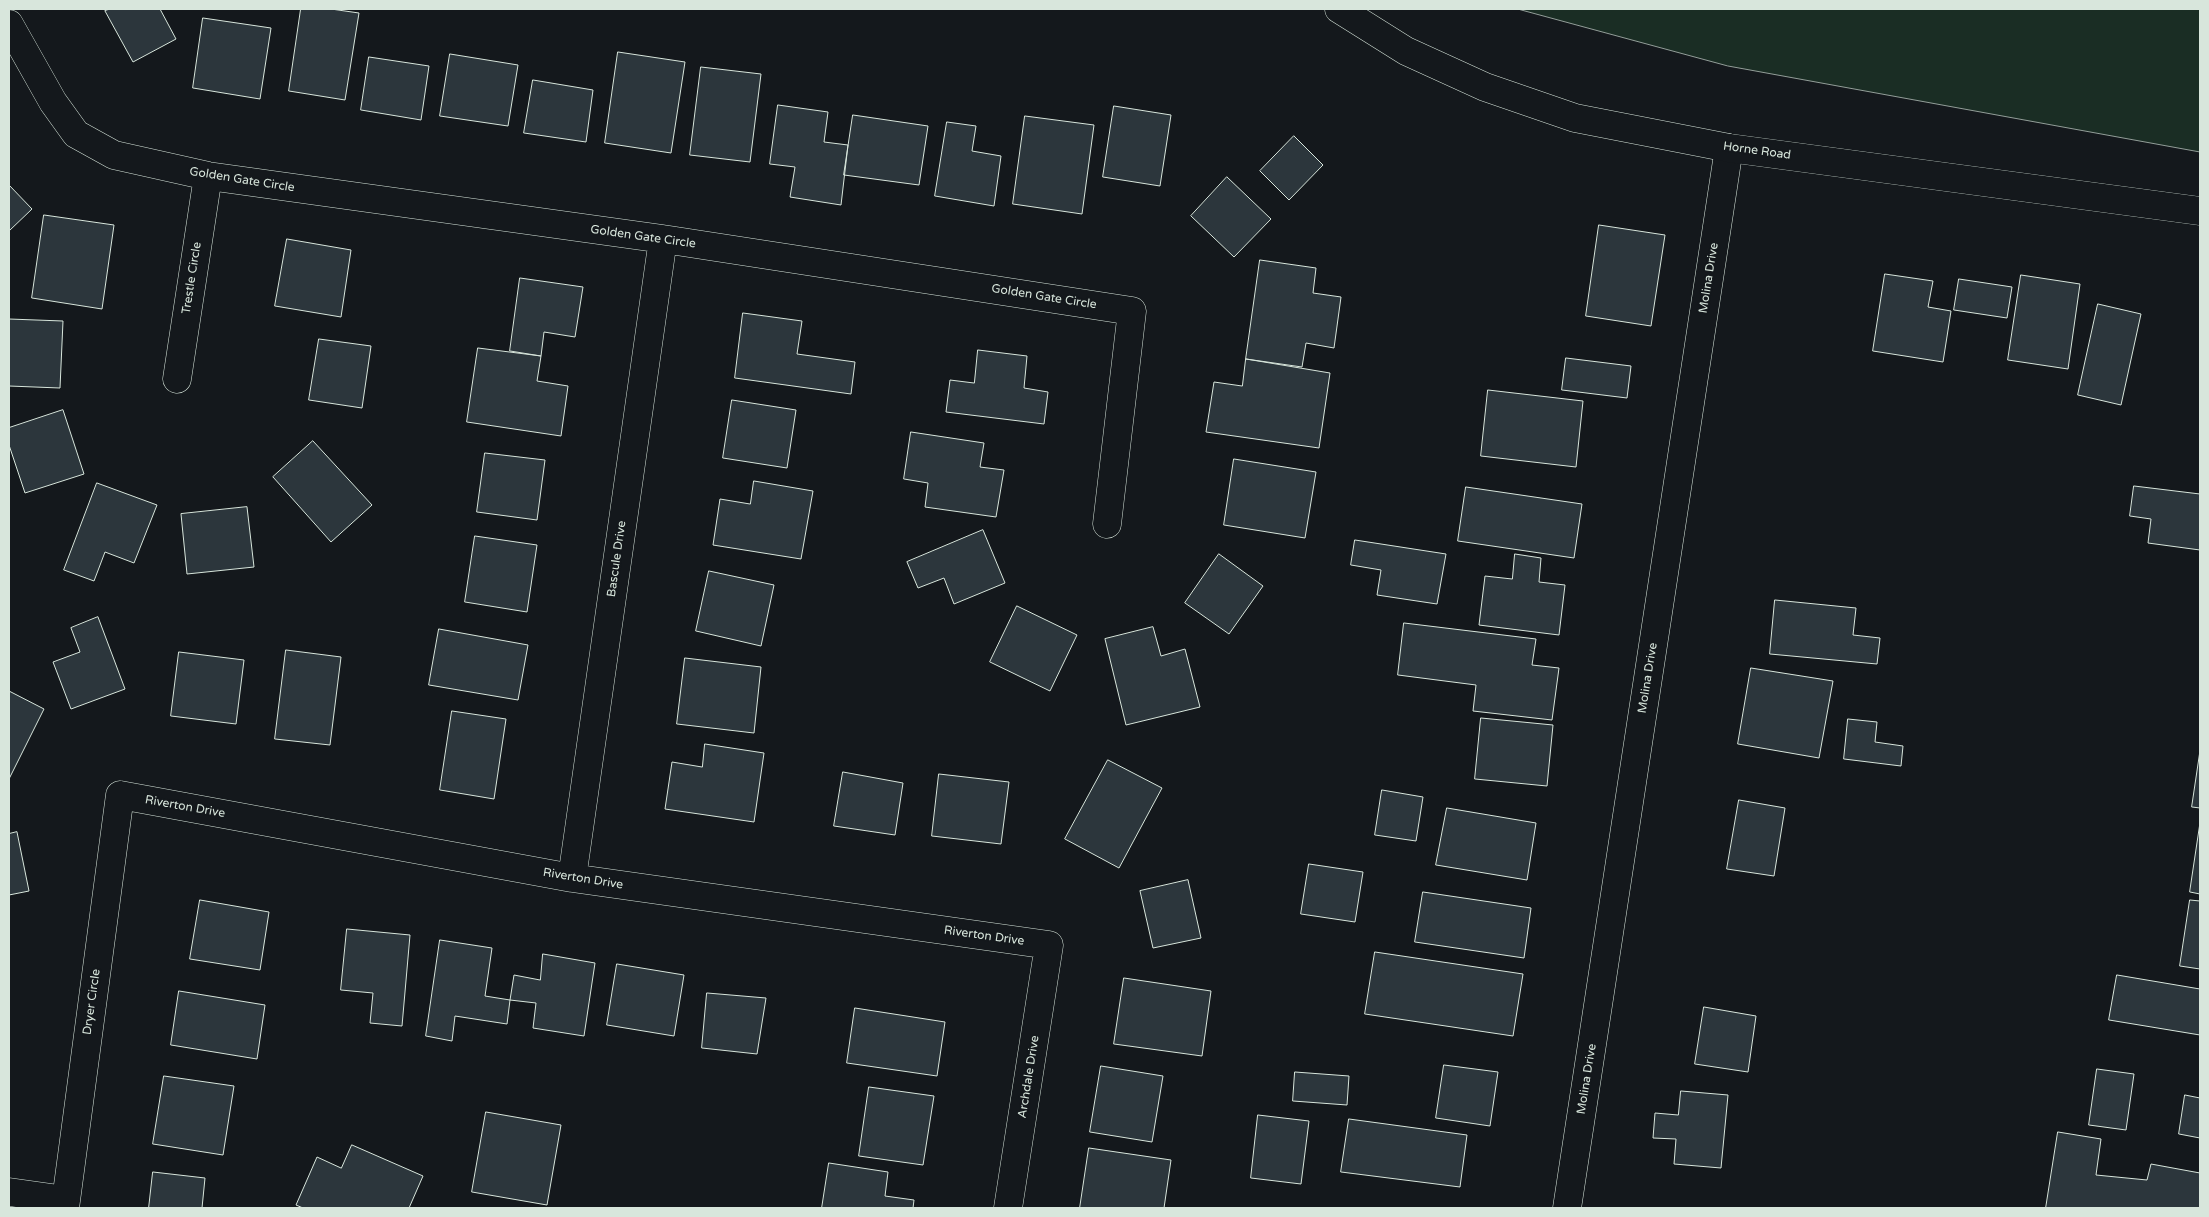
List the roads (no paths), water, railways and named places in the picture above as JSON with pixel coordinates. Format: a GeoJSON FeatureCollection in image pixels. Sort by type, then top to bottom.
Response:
{"type":"FeatureCollection","features":[{"type":"Feature","properties":{"kind":"street","name":"Horne Road"},"geometry":{"type":"LineString","coordinates":[[1339,9],[1406,50],[1485,87],[1575,118],[1729,148],[2200,211]]}},
{"type":"Feature","properties":{"kind":"street","name":"Golden Gate Circle"},"geometry":{"type":"LineString","coordinates":[[9,24],[52,102],[76,134],[114,155],[208,176],[663,239],[1132,311],[1108,524]]}},
{"type":"Feature","properties":{"kind":"street","name":"Molina Drive"},"geometry":{"type":"LineString","coordinates":[[1567,1208],[1729,148]]}},
{"type":"Feature","properties":{"kind":"street","name":"Trestle Circle"},"geometry":{"type":"LineString","coordinates":[[177,379],[208,176]]}},
{"type":"Feature","properties":{"kind":"street","name":"Bascule Drive"},"geometry":{"type":"LineString","coordinates":[[572,878],[663,239]]}},
{"type":"Feature","properties":{"kind":"street","name":"Riverton Drive"},"geometry":{"type":"LineString","coordinates":[[120,795],[572,878],[1049,945]]}},
{"type":"Feature","properties":{"kind":"street","name":"Dryer Circle"},"geometry":{"type":"LineString","coordinates":[[66,1204],[120,795]]}},
{"type":"Feature","properties":{"kind":"street","name":"Archdale Drive"},"geometry":{"type":"LineString","coordinates":[[1008,1208],[1049,945]]}},
{"type":"Feature","properties":{"kind":"street"},"geometry":{"type":"LineString","coordinates":[[9,1192],[66,1204]]}}]}
